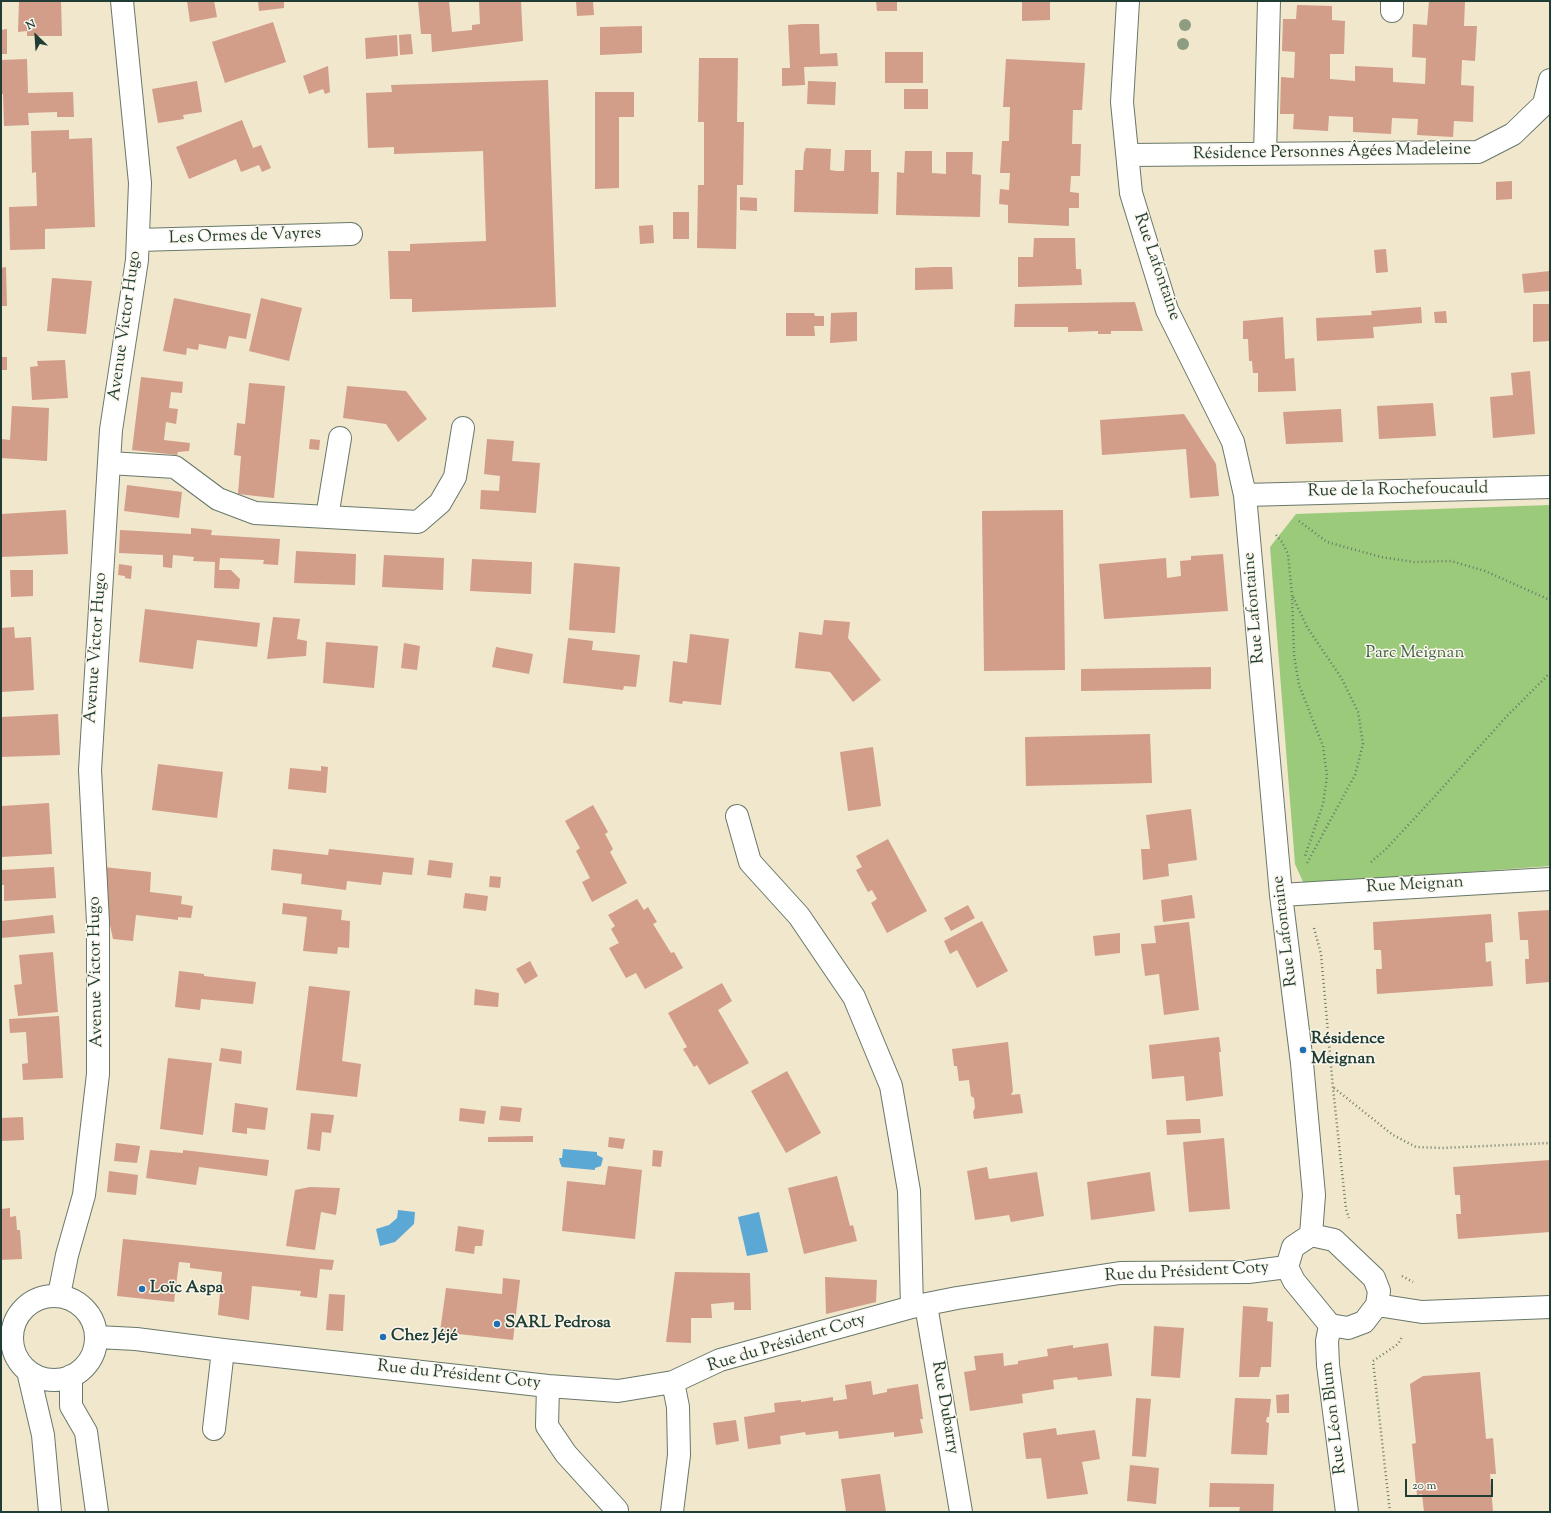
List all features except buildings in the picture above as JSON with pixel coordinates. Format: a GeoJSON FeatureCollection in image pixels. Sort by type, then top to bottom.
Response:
{"type":"FeatureCollection","features":[{"type":"Feature","properties":{"kind":"street","name":"Avenue Victor Hugo"},"geometry":{"type":"LineString","coordinates":[[59,1295],[67,1255],[84,1195],[98,1074],[98,922],[90,770],[111,430],[137,260],[140,183],[122,1]]}},
{"type":"Feature","properties":{"kind":"street","name":"Rue Lafontaine"},"geometry":{"type":"LineString","coordinates":[[1128,1],[1122,102],[1131,193],[1167,310],[1233,442],[1245,495],[1280,894],[1302,1064],[1314,1195],[1312,1235]]}},
{"type":"Feature","properties":{"kind":"street"},"geometry":{"type":"LineString","coordinates":[[1265,154],[1269,1]]}},
{"type":"Feature","properties":{"kind":"street","name":"Résidence Personnes Âgées Madeleine"},"geometry":{"type":"LineString","coordinates":[[1128,155],[1478,152],[1513,134],[1544,104],[1550,80]]}},
{"type":"Feature","properties":{"kind":"street","name":"Les Ormes de Vayres"},"geometry":{"type":"LineString","coordinates":[[138,240],[351,234]]}},
{"type":"Feature","properties":{"kind":"street"},"geometry":{"type":"LineString","coordinates":[[109,463],[175,467],[218,499],[255,513],[418,522],[440,503],[455,477],[463,428]]}},
{"type":"Feature","properties":{"kind":"street"},"geometry":{"type":"LineString","coordinates":[[327,517],[340,438]]}},
{"type":"Feature","properties":{"kind":"street","name":"Rue de la Rochefoucauld"},"geometry":{"type":"LineString","coordinates":[[1245,495],[1550,487]]}},
{"type":"Feature","properties":{"kind":"street","name":"Rue Dubarry"},"geometry":{"type":"LineString","coordinates":[[737,816],[750,862],[799,916],[854,997],[891,1086],[909,1191],[919,1306],[961,1512]]}},
{"type":"Feature","properties":{"kind":"street","name":"Rue Meignan"},"geometry":{"type":"LineString","coordinates":[[1280,894],[1550,879]]}},
{"type":"Feature","properties":{"kind":"street"},"geometry":{"type":"LineString","coordinates":[[1312,1235],[1334,1240],[1374,1278],[1379,1291],[1377,1305],[1364,1322],[1348,1328],[1330,1325],[1294,1281],[1287,1267],[1293,1247],[1312,1235]]}},
{"type":"Feature","properties":{"kind":"street","name":"Rue du Président Coty"},"geometry":{"type":"LineString","coordinates":[[97,1337],[136,1339],[548,1386],[618,1391],[673,1382],[720,1360],[919,1306],[957,1298],[1120,1273],[1248,1272],[1287,1267]]}},
{"type":"Feature","properties":{"kind":"street"},"geometry":{"type":"LineString","coordinates":[[59,1295],[85,1307],[96,1329],[97,1337],[95,1349],[87,1364],[71,1376],[50,1380],[28,1371],[19,1362],[8,1320],[34,1299],[59,1295]]}},
{"type":"Feature","properties":{"kind":"street"},"geometry":{"type":"LineString","coordinates":[[1377,1305],[1422,1312],[1550,1307]]}},
{"type":"Feature","properties":{"kind":"street","name":"Rue Léon Blum"},"geometry":{"type":"LineString","coordinates":[[1330,1325],[1327,1341],[1328,1365],[1347,1512]]}},
{"type":"Feature","properties":{"kind":"street"},"geometry":{"type":"LineString","coordinates":[[214,1429],[223,1350]]}},
{"type":"Feature","properties":{"kind":"street"},"geometry":{"type":"LineString","coordinates":[[28,1371],[43,1435],[50,1512]]}},
{"type":"Feature","properties":{"kind":"street"},"geometry":{"type":"LineString","coordinates":[[71,1376],[71,1406],[86,1432],[96,1512]]}},
{"type":"Feature","properties":{"kind":"street"},"geometry":{"type":"LineString","coordinates":[[672,1512],[679,1455],[678,1407],[673,1382]]}},
{"type":"Feature","properties":{"kind":"street"},"geometry":{"type":"LineString","coordinates":[[548,1386],[548,1426],[566,1454],[618,1510],[618,1512]]}},
{"type":"Feature","properties":{"kind":"path"},"geometry":{"type":"LineString","coordinates":[[1278,494],[1299,521],[1327,542],[1381,558],[1414,562],[1451,561],[1485,571],[1550,600]]}},
{"type":"Feature","properties":{"kind":"path"},"geometry":{"type":"LineString","coordinates":[[1292,595],[1307,627],[1342,679],[1352,699],[1358,712],[1363,744],[1355,775],[1305,867],[1304,857],[1323,804],[1327,776],[1323,746],[1299,685],[1294,655],[1292,595]]}},
{"type":"Feature","properties":{"kind":"path"},"geometry":{"type":"LineString","coordinates":[[1370,862],[1386,849],[1436,796],[1506,717],[1550,673]]}},
{"type":"Feature","properties":{"kind":"path"},"geometry":{"type":"LineString","coordinates":[[1308,892],[1313,925],[1321,954],[1333,1088],[1346,1209],[1349,1221]]}},
{"type":"Feature","properties":{"kind":"path"},"geometry":{"type":"LineString","coordinates":[[1333,1088],[1393,1135],[1416,1147],[1442,1148],[1550,1143]]}},
{"type":"Feature","properties":{"kind":"path"},"geometry":{"type":"LineString","coordinates":[[1390,1512],[1373,1361],[1398,1344],[1406,1329],[1412,1310],[1417,1285],[1397,1271]]}},
{"type":"Feature","properties":{"kind":"green space","name":"Parc Meignan"},"geometry":{"type":"Polygon","coordinates":[[[1550,505],[1550,866],[1304,884],[1295,864],[1270,547],[1296,514],[1550,505]]]}},
{"type":"Feature","properties":{"kind":"water"},"geometry":{"type":"Polygon","coordinates":[[[563,1149],[597,1152],[597,1155],[603,1158],[601,1166],[595,1168],[595,1170],[562,1167],[559,1158],[562,1158],[563,1149]]]}},
{"type":"Feature","properties":{"kind":"water"},"geometry":{"type":"Polygon","coordinates":[[[398,1210],[415,1212],[414,1224],[395,1242],[380,1246],[376,1229],[389,1225],[397,1218],[398,1210]]]}},
{"type":"Feature","properties":{"kind":"water"},"geometry":{"type":"Polygon","coordinates":[[[759,1212],[768,1252],[747,1256],[738,1217],[759,1212]]]}},
{"type":"Feature","properties":{"kind":"place","name":"Résidence Meignan"},"geometry":{"type":"Point","coordinates":[1303,1050]}},
{"type":"Feature","properties":{"kind":"place","name":"Loïc Aspa"},"geometry":{"type":"Point","coordinates":[142,1289]}},
{"type":"Feature","properties":{"kind":"place","name":"SARL Pedrosa"},"geometry":{"type":"Point","coordinates":[497,1324]}},
{"type":"Feature","properties":{"kind":"place","name":"Chez Jéjé"},"geometry":{"type":"Point","coordinates":[383,1337]}}]}
